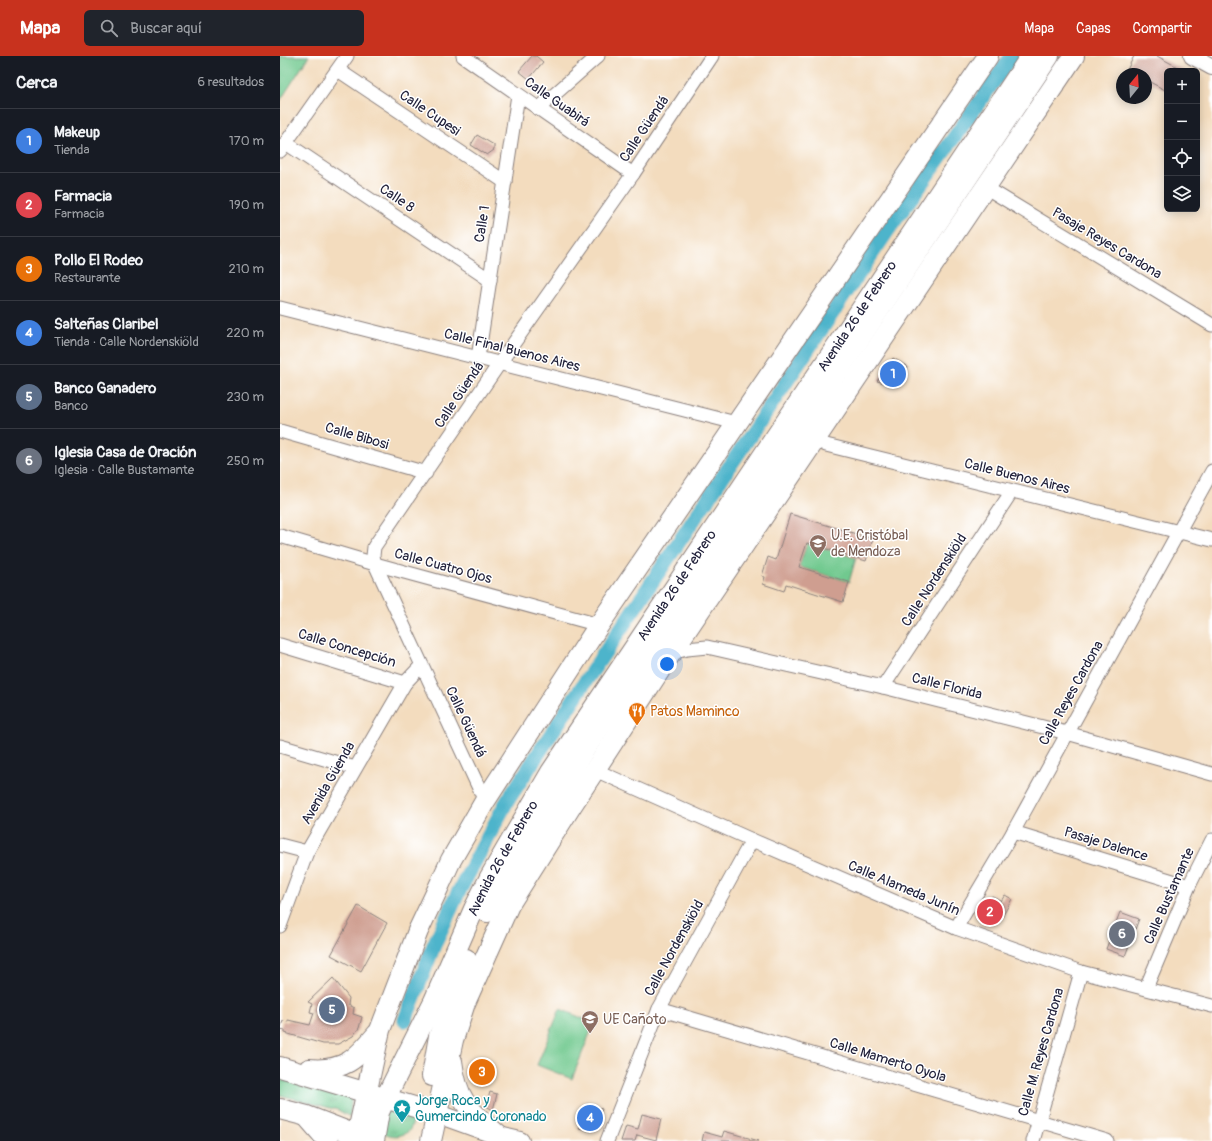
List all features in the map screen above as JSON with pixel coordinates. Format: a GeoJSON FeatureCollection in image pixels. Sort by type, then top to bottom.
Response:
{"type":"FeatureCollection","features":[{"type":"Feature","properties":{"kind":"main road"},"geometry":{"type":"LineString","coordinates":[[280,1109],[307,1116],[364,1140],[366,1091],[380,1030],[418,931],[451,860],[496,783],[599,625],[988,56]]}},
{"type":"Feature","properties":{"kind":"main road","name":"Avenida 26 de Febrero"},"geometry":{"type":"LineString","coordinates":[[364,1140],[434,1001],[474,909],[490,877],[551,772],[1031,56]]}},
{"type":"Feature","properties":{"kind":"main road","name":"Avenida 26 de Febrero"},"geometry":{"type":"LineString","coordinates":[[431,1141],[432,1112],[439,1036],[469,953],[493,899],[583,752],[1049,56]]}},
{"type":"Feature","properties":{"kind":"main road","name":"Avenida 26 de Febrero"},"geometry":{"type":"LineString","coordinates":[[418,1141],[432,1112],[465,1003],[509,905],[671,653],[1074,56]]}},
{"type":"Feature","properties":{"kind":"main road"},"geometry":{"type":"LineString","coordinates":[[280,1067],[323,1070],[339,1067],[357,1056],[380,1030]]}},
{"type":"Feature","properties":{"kind":"main road"},"geometry":{"type":"LineString","coordinates":[[453,1040],[452,1061],[458,1092],[475,1115],[499,1136]]}},
{"type":"Feature","properties":{"kind":"main road"},"geometry":{"type":"LineString","coordinates":[[280,1067],[386,1097],[499,1136],[520,1141]]}},
{"type":"Feature","properties":{"kind":"main road"},"geometry":{"type":"LineString","coordinates":[[307,1116],[328,1141]]}},
{"type":"Feature","properties":{"kind":"street"},"geometry":{"type":"LineString","coordinates":[[283,147],[347,56]]}},
{"type":"Feature","properties":{"kind":"street","name":"Calle Guabirá"},"geometry":{"type":"LineString","coordinates":[[463,56],[633,174]]}},
{"type":"Feature","properties":{"kind":"street"},"geometry":{"type":"LineString","coordinates":[[538,109],[598,56]]}},
{"type":"Feature","properties":{"kind":"street","name":"Calle Güendá"},"geometry":{"type":"LineString","coordinates":[[485,801],[421,666],[375,564],[373,556],[374,547],[426,473],[499,364],[633,174],[712,56]]}},
{"type":"Feature","properties":{"kind":"street"},"geometry":{"type":"LineString","coordinates":[[1192,56],[1212,67]]}},
{"type":"Feature","properties":{"kind":"street","name":"Calle Cupesi"},"geometry":{"type":"LineString","coordinates":[[338,70],[505,182]]}},
{"type":"Feature","properties":{"kind":"street","name":"Calle 1"},"geometry":{"type":"LineString","coordinates":[[478,358],[518,95]]}},
{"type":"Feature","properties":{"kind":"street","name":"Calle 8"},"geometry":{"type":"LineString","coordinates":[[283,147],[490,280]]}},
{"type":"Feature","properties":{"kind":"street","name":"Pasaje Reyes Cardona"},"geometry":{"type":"LineString","coordinates":[[985,187],[1212,325]]}},
{"type":"Feature","properties":{"kind":"street","name":"Calle Final Buenos Aires"},"geometry":{"type":"LineString","coordinates":[[280,308],[736,423]]}},
{"type":"Feature","properties":{"kind":"street","name":"Calle Bibosi"},"geometry":{"type":"LineString","coordinates":[[280,431],[426,473]]}},
{"type":"Feature","properties":{"kind":"street","name":"Calle Buenos Aires"},"geometry":{"type":"LineString","coordinates":[[816,439],[826,445],[1212,540]]}},
{"type":"Feature","properties":{"kind":"street","name":"Calle Reyes Cardona"},"geometry":{"type":"LineString","coordinates":[[956,928],[1013,832],[1212,471]]}},
{"type":"Feature","properties":{"kind":"street","name":"Calle Nordenskiöld"},"geometry":{"type":"LineString","coordinates":[[883,687],[1012,491]]}},
{"type":"Feature","properties":{"kind":"street","name":"Calle Cuatro Ojos"},"geometry":{"type":"LineString","coordinates":[[280,536],[375,564],[599,625]]}},
{"type":"Feature","properties":{"kind":"street","name":"Calle Concepción"},"geometry":{"type":"LineString","coordinates":[[280,645],[405,683]]}},
{"type":"Feature","properties":{"kind":"street","name":"Calle Florida"},"geometry":{"type":"LineString","coordinates":[[671,653],[687,649],[707,647],[883,687],[1067,733],[1212,774]]}},
{"type":"Feature","properties":{"kind":"street","name":"Avenida Güenda"},"geometry":{"type":"LineString","coordinates":[[280,926],[307,852],[405,683],[421,666]]}},
{"type":"Feature","properties":{"kind":"street"},"geometry":{"type":"LineString","coordinates":[[280,746],[355,768]]}},
{"type":"Feature","properties":{"kind":"street","name":"Calle Alameda Junín"},"geometry":{"type":"LineString","coordinates":[[595,770],[956,928],[1081,972],[1212,1006]]}},
{"type":"Feature","properties":{"kind":"street","name":"Calle Güendá"},"geometry":{"type":"LineString","coordinates":[[473,775],[486,783],[496,783]]}},
{"type":"Feature","properties":{"kind":"street","name":"Pasaje Dalence"},"geometry":{"type":"LineString","coordinates":[[1013,832],[1189,886]]}},
{"type":"Feature","properties":{"kind":"street","name":"Calle Nordenskiöld"},"geometry":{"type":"LineString","coordinates":[[607,1141],[659,1009],[752,840]]}},
{"type":"Feature","properties":{"kind":"street","name":"Calle Bustamante"},"geometry":{"type":"LineString","coordinates":[[1146,988],[1189,886],[1212,840]]}},
{"type":"Feature","properties":{"kind":"street"},"geometry":{"type":"LineString","coordinates":[[280,845],[307,852]]}},
{"type":"Feature","properties":{"kind":"street","name":"Calle M. Reyes Cardona"},"geometry":{"type":"LineString","coordinates":[[1033,1141],[1081,972]]}},
{"type":"Feature","properties":{"kind":"street","name":"Calle Mamerto Oyola"},"geometry":{"type":"LineString","coordinates":[[659,1009],[1038,1122],[1107,1141]]}},
{"type":"Feature","properties":{"kind":"green space"},"geometry":{"type":"Polygon","coordinates":[[[280,56],[309,56],[280,101],[280,56]]]}},
{"type":"Feature","properties":{"kind":"green space"},"geometry":{"type":"Polygon","coordinates":[[[807,543],[856,558],[849,582],[799,567],[807,543]]]}},
{"type":"Feature","properties":{"kind":"green space"},"geometry":{"type":"Polygon","coordinates":[[[560,1009],[594,1023],[572,1079],[537,1065],[560,1009]]]}},
{"type":"Feature","properties":{"kind":"green space"},"geometry":{"type":"Polygon","coordinates":[[[280,1075],[355,1094],[351,1101],[350,1117],[338,1110],[280,1095],[280,1075]]]}},
{"type":"Feature","properties":{"kind":"green space"},"geometry":{"type":"Polygon","coordinates":[[[386,1109],[410,1113],[412,1125],[406,1133],[396,1136],[384,1133],[386,1109]]]}},
{"type":"Feature","properties":{"kind":"building"},"geometry":{"type":"Polygon","coordinates":[[[532,56],[536,56],[543,62],[529,79],[519,71],[532,56]]]}},
{"type":"Feature","properties":{"kind":"building"},"geometry":{"type":"Polygon","coordinates":[[[1134,56],[1157,56],[1179,68],[1164,68],[1164,89],[1152,83],[1152,68],[1128,68],[1134,56]]]}},
{"type":"Feature","properties":{"kind":"building"},"geometry":{"type":"Polygon","coordinates":[[[477,135],[494,145],[494,150],[487,155],[471,145],[477,135]]]}},
{"type":"Feature","properties":{"kind":"building"},"geometry":{"type":"Polygon","coordinates":[[[893,358],[908,367],[896,386],[877,381],[893,358]]]}},
{"type":"Feature","properties":{"kind":"building"},"geometry":{"type":"Polygon","coordinates":[[[790,514],[873,539],[866,561],[807,543],[799,567],[849,582],[843,602],[786,584],[784,591],[763,584],[765,577],[762,576],[768,557],[776,560],[790,514]]]}},
{"type":"Feature","properties":{"kind":"building"},"geometry":{"type":"Polygon","coordinates":[[[1005,895],[1012,899],[1000,921],[983,912],[992,896],[1001,901],[1005,895]]]}},
{"type":"Feature","properties":{"kind":"building"},"geometry":{"type":"Polygon","coordinates":[[[358,906],[387,923],[361,971],[331,955],[358,906]]]}},
{"type":"Feature","properties":{"kind":"building"},"geometry":{"type":"Polygon","coordinates":[[[1120,912],[1139,919],[1125,956],[1106,949],[1120,912]]]}},
{"type":"Feature","properties":{"kind":"building"},"geometry":{"type":"Polygon","coordinates":[[[333,978],[349,998],[348,1005],[354,1008],[353,1014],[362,1017],[359,1028],[353,1036],[338,1044],[323,1044],[285,1033],[285,1030],[280,1029],[283,1021],[288,1022],[288,1020],[310,1025],[314,1013],[310,1012],[312,1004],[308,1002],[333,978]]]}},
{"type":"Feature","properties":{"kind":"building"},"geometry":{"type":"Polygon","coordinates":[[[490,1092],[497,1094],[493,1110],[486,1106],[490,1092]]]}},
{"type":"Feature","properties":{"kind":"building"},"geometry":{"type":"Polygon","coordinates":[[[587,1104],[602,1109],[596,1128],[591,1131],[579,1128],[587,1104]]]}},
{"type":"Feature","properties":{"kind":"building"},"geometry":{"type":"Polygon","coordinates":[[[642,1114],[661,1119],[656,1140],[637,1135],[635,1141],[621,1141],[626,1126],[638,1129],[642,1114]]]}},
{"type":"Feature","properties":{"kind":"building"},"geometry":{"type":"Polygon","coordinates":[[[724,1131],[759,1141],[702,1141],[704,1132],[722,1137],[724,1131]]]}},
{"type":"Feature","properties":{"kind":"waterway"},"geometry":{"type":"LineString","coordinates":[[405,1020],[434,945],[457,895],[506,803],[585,682],[886,233],[1012,56]]}},
{"type":"Feature","properties":{"kind":"place","name":"Makeup"},"geometry":{"type":"Point","coordinates":[893,374]}},
{"type":"Feature","properties":{"kind":"place","name":"U.E. Cristóbal de Mendoza"},"geometry":{"type":"Point","coordinates":[818,558]}},
{"type":"Feature","properties":{"kind":"place","name":"Patos Maminco"},"geometry":{"type":"Point","coordinates":[637,726]}},
{"type":"Feature","properties":{"kind":"place","name":"Farmacia"},"geometry":{"type":"Point","coordinates":[990,912]}},
{"type":"Feature","properties":{"kind":"place","name":"Iglesia Casa de Oración"},"geometry":{"type":"Point","coordinates":[1122,934]}},
{"type":"Feature","properties":{"kind":"place","name":"Banco Ganadero"},"geometry":{"type":"Point","coordinates":[332,1010]}},
{"type":"Feature","properties":{"kind":"place","name":"UE Cañoto"},"geometry":{"type":"Point","coordinates":[590,1034]}},
{"type":"Feature","properties":{"kind":"place","name":"Pollo El Rodeo"},"geometry":{"type":"Point","coordinates":[482,1072]}},
{"type":"Feature","properties":{"kind":"place","name":"Salteñas Claribel"},"geometry":{"type":"Point","coordinates":[590,1118]}},
{"type":"Feature","properties":{"kind":"place","name":"Jorge Roca y Gumercindo Coronado"},"geometry":{"type":"Point","coordinates":[402,1123]}}]}
